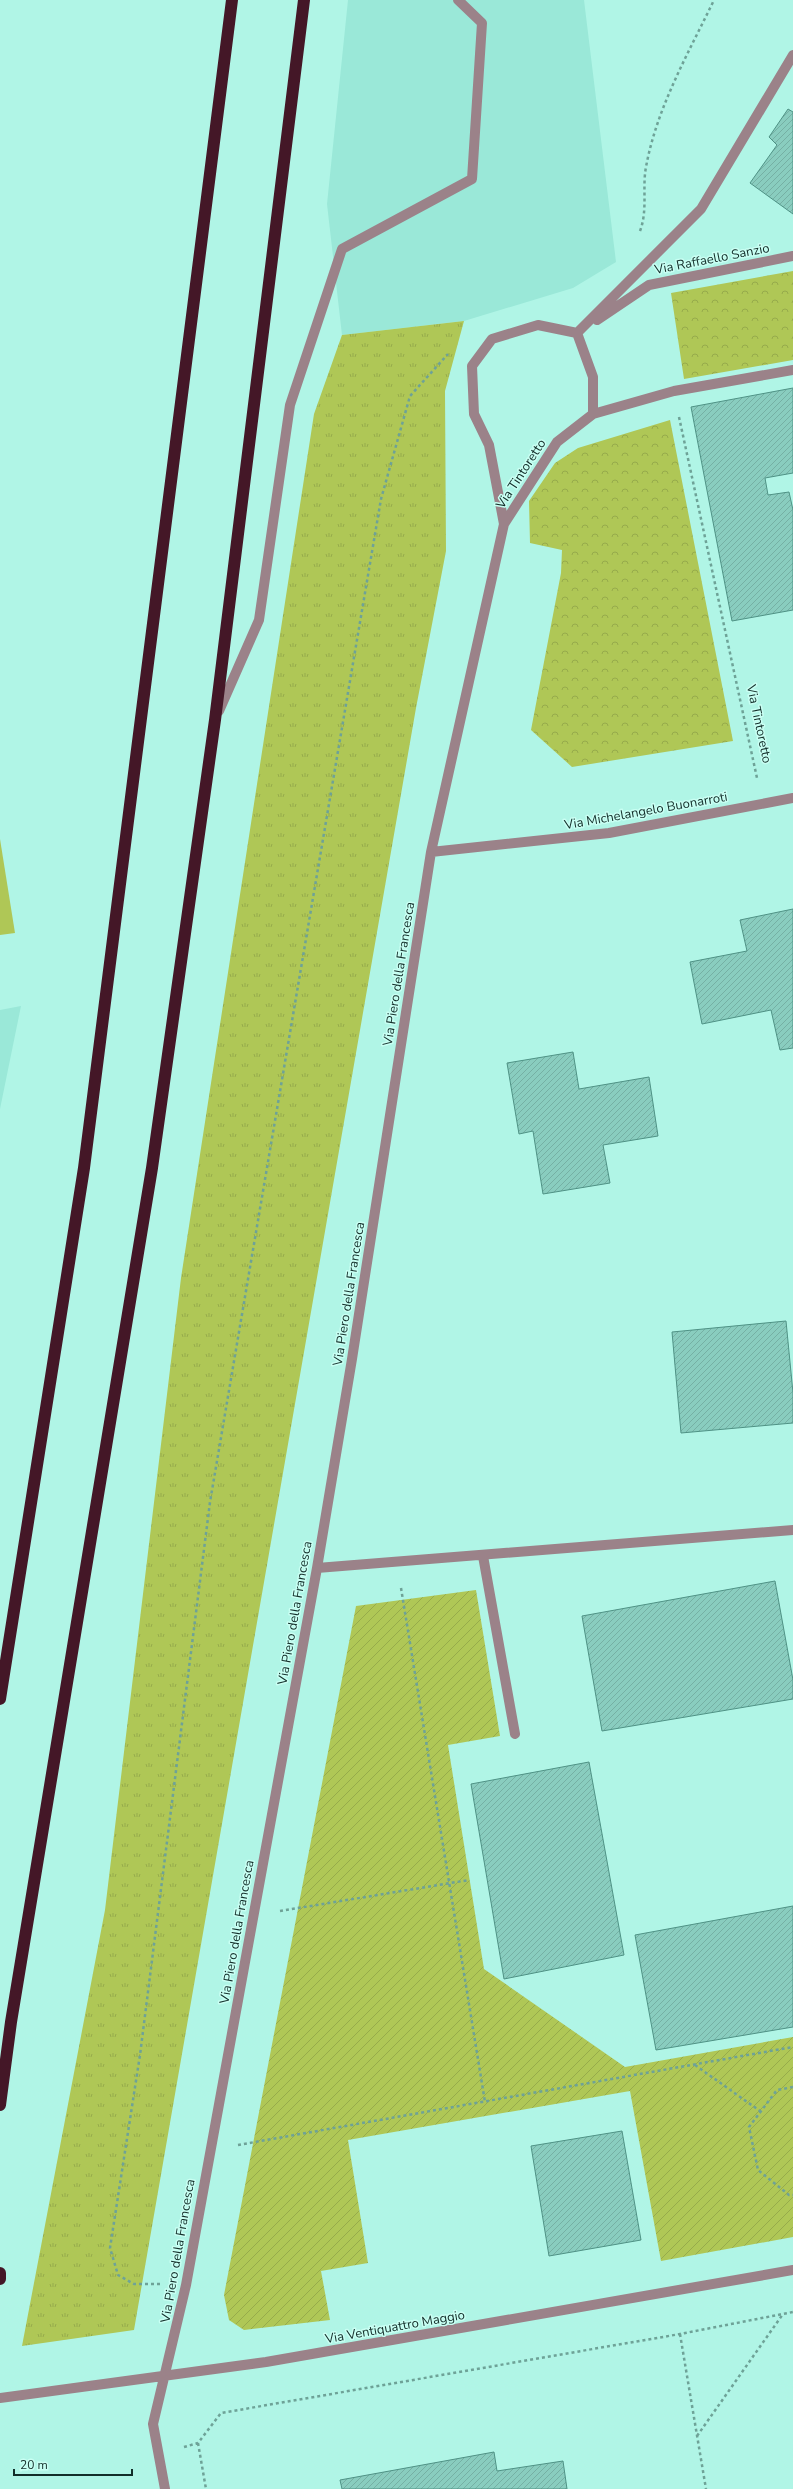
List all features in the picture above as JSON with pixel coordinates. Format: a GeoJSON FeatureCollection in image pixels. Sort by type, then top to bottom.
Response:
{"type":"FeatureCollection","features":[{"type":"Feature","properties":{"kind":"highway"},"geometry":{"type":"LineString","coordinates":[[0,1699],[84,1168],[232,0]]}},
{"type":"Feature","properties":{"kind":"highway"},"geometry":{"type":"LineString","coordinates":[[0,2105],[11,2022],[151,1176],[215,720],[304,0]]}},
{"type":"Feature","properties":{"kind":"highway"},"geometry":{"type":"LineString","coordinates":[[0,2273],[0,2279]]}},
{"type":"Feature","properties":{"kind":"street"},"geometry":{"type":"LineString","coordinates":[[215,720],[259,620],[290,405],[342,249],[472,179],[482,23],[458,0]]}},
{"type":"Feature","properties":{"kind":"street"},"geometry":{"type":"LineString","coordinates":[[793,55],[701,209],[577,333],[593,377],[593,414],[674,391],[793,370]]}},
{"type":"Feature","properties":{"kind":"street","name":"Via Raffaello Sanzio"},"geometry":{"type":"LineString","coordinates":[[577,333],[649,285],[793,256]]}},
{"type":"Feature","properties":{"kind":"street","name":"Via Tintoretto"},"geometry":{"type":"LineString","coordinates":[[504,524],[489,445],[474,414],[472,366],[492,339],[538,325],[577,333]]}},
{"type":"Feature","properties":{"kind":"street","name":"Via Tintoretto"},"geometry":{"type":"LineString","coordinates":[[431,852],[504,524],[557,442],[593,414]]}},
{"type":"Feature","properties":{"kind":"street","name":"Via Michelangelo Buonarroti"},"geometry":{"type":"LineString","coordinates":[[431,852],[609,833],[793,798]]}},
{"type":"Feature","properties":{"kind":"street","name":"Via Piero della Francesca"},"geometry":{"type":"LineString","coordinates":[[165,2489],[153,2424],[186,2285],[317,1568],[352,1359],[431,852]]}},
{"type":"Feature","properties":{"kind":"street"},"geometry":{"type":"LineString","coordinates":[[317,1568],[397,1563],[793,1530]]}},
{"type":"Feature","properties":{"kind":"street"},"geometry":{"type":"LineString","coordinates":[[483,1556],[515,1734]]}},
{"type":"Feature","properties":{"kind":"street","name":"Via Ventiquattro Maggio"},"geometry":{"type":"LineString","coordinates":[[0,2398],[266,2362],[793,2270]]}},
{"type":"Feature","properties":{"kind":"path"},"geometry":{"type":"LineString","coordinates":[[639,234],[644,220],[646,168],[666,98],[714,0]]}},
{"type":"Feature","properties":{"kind":"path"},"geometry":{"type":"LineString","coordinates":[[186,2285],[134,2284],[118,2275],[110,2248],[140,2054],[210,1502],[381,499],[410,396],[450,353]]}},
{"type":"Feature","properties":{"kind":"path","name":"Via Tintoretto"},"geometry":{"type":"LineString","coordinates":[[674,391],[763,804]]}},
{"type":"Feature","properties":{"kind":"path"},"geometry":{"type":"LineString","coordinates":[[397,1563],[484,2102]]}},
{"type":"Feature","properties":{"kind":"path"},"geometry":{"type":"LineString","coordinates":[[253,1916],[449,1882],[469,1880]]}},
{"type":"Feature","properties":{"kind":"path"},"geometry":{"type":"LineString","coordinates":[[210,2149],[793,2047]]}},
{"type":"Feature","properties":{"kind":"path"},"geometry":{"type":"LineString","coordinates":[[695,2065],[760,2112]]}},
{"type":"Feature","properties":{"kind":"path"},"geometry":{"type":"LineString","coordinates":[[793,2087],[777,2090],[749,2126],[758,2170],[789,2195],[793,2195]]}},
{"type":"Feature","properties":{"kind":"path"},"geometry":{"type":"LineString","coordinates":[[158,2453],[198,2443],[221,2412],[680,2334],[793,2312]]}},
{"type":"Feature","properties":{"kind":"path"},"geometry":{"type":"LineString","coordinates":[[696,2436],[784,2314]]}},
{"type":"Feature","properties":{"kind":"path"},"geometry":{"type":"LineString","coordinates":[[680,2334],[706,2489]]}},
{"type":"Feature","properties":{"kind":"path"},"geometry":{"type":"LineString","coordinates":[[198,2443],[206,2489]]}},
{"type":"Feature","properties":{"kind":"shaded area"},"geometry":{"type":"Polygon","coordinates":[[[348,0],[584,0],[616,262],[573,288],[464,321],[342,335],[327,204],[348,0]]]}},
{"type":"Feature","properties":{"kind":"shaded area"},"geometry":{"type":"Polygon","coordinates":[[[21,1006],[0,1109],[0,1010],[21,1006]]]}},
{"type":"Feature","properties":{"kind":"green space"},"geometry":{"type":"Polygon","coordinates":[[[793,271],[793,360],[684,379],[671,293],[793,271]]]}},
{"type":"Feature","properties":{"kind":"green space"},"geometry":{"type":"Polygon","coordinates":[[[464,321],[445,391],[446,551],[416,708],[134,2330],[22,2346],[105,1910],[181,1278],[314,414],[342,335],[464,321]]]}},
{"type":"Feature","properties":{"kind":"green space"},"geometry":{"type":"Polygon","coordinates":[[[670,420],[733,741],[572,767],[531,730],[561,573],[562,550],[530,543],[529,501],[555,463],[578,448],[670,420]]]}},
{"type":"Feature","properties":{"kind":"green space"},"geometry":{"type":"Polygon","coordinates":[[[0,839],[15,933],[0,935],[0,839]]]}},
{"type":"Feature","properties":{"kind":"green space"},"geometry":{"type":"Polygon","coordinates":[[[476,1590],[500,1736],[448,1745],[484,1969],[625,2067],[793,2037],[793,2237],[661,2261],[630,2091],[348,2140],[368,2263],[321,2271],[330,2320],[244,2330],[229,2320],[224,2295],[356,1606],[476,1590]]]}},
{"type":"Feature","properties":{"kind":"building"},"geometry":{"type":"Polygon","coordinates":[[[788,109],[793,112],[793,214],[750,183],[777,145],[769,137],[788,109]]]}},
{"type":"Feature","properties":{"kind":"building"},"geometry":{"type":"Polygon","coordinates":[[[793,388],[793,473],[765,478],[768,495],[789,492],[793,510],[793,610],[732,621],[691,407],[793,388]]]}},
{"type":"Feature","properties":{"kind":"building"},"geometry":{"type":"Polygon","coordinates":[[[793,909],[793,1048],[780,1050],[771,1010],[702,1024],[690,962],[747,951],[740,920],[793,909]]]}},
{"type":"Feature","properties":{"kind":"building"},"geometry":{"type":"Polygon","coordinates":[[[573,1052],[579,1089],[649,1077],[658,1136],[603,1145],[610,1183],[543,1194],[533,1131],[519,1134],[507,1063],[573,1052]]]}},
{"type":"Feature","properties":{"kind":"building"},"geometry":{"type":"Polygon","coordinates":[[[786,1321],[793,1393],[793,1423],[681,1433],[672,1332],[786,1321]]]}},
{"type":"Feature","properties":{"kind":"building"},"geometry":{"type":"Polygon","coordinates":[[[775,1581],[793,1680],[793,1699],[602,1731],[582,1616],[775,1581]]]}},
{"type":"Feature","properties":{"kind":"building"},"geometry":{"type":"Polygon","coordinates":[[[589,1762],[624,1955],[504,1979],[471,1784],[589,1762]]]}},
{"type":"Feature","properties":{"kind":"building"},"geometry":{"type":"Polygon","coordinates":[[[793,1906],[793,2027],[656,2050],[635,1935],[793,1906]]]}},
{"type":"Feature","properties":{"kind":"building"},"geometry":{"type":"Polygon","coordinates":[[[622,2131],[641,2240],[549,2256],[531,2146],[622,2131]]]}},
{"type":"Feature","properties":{"kind":"building"},"geometry":{"type":"Polygon","coordinates":[[[494,2452],[497,2471],[563,2461],[567,2489],[342,2489],[340,2480],[494,2452]]]}}]}
